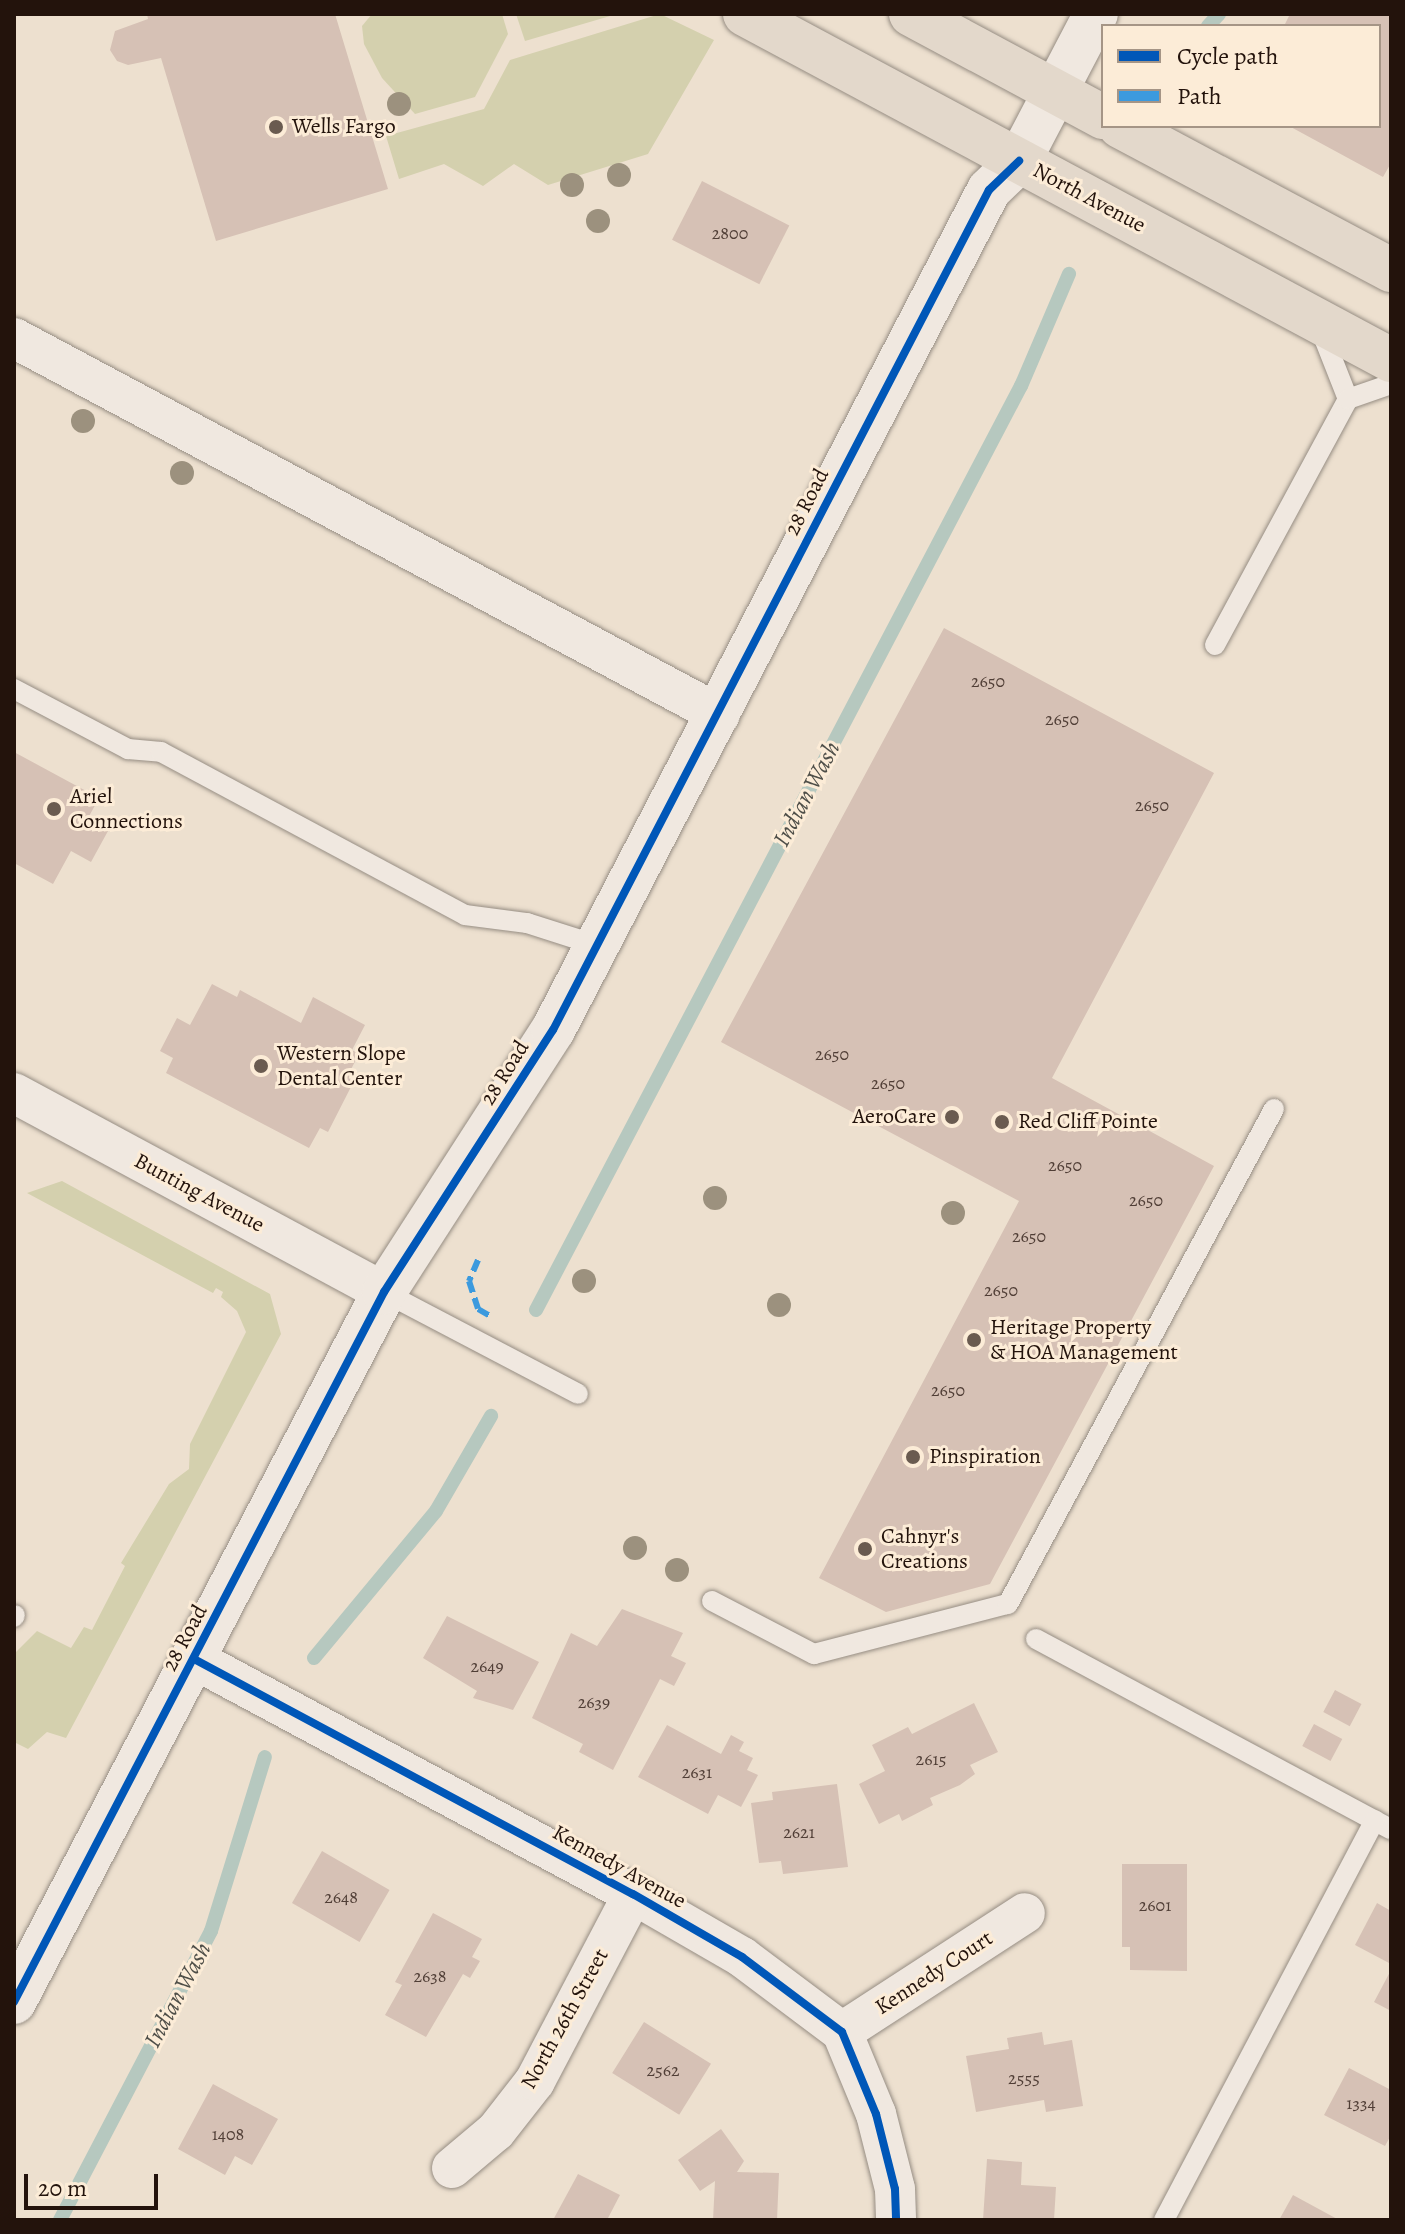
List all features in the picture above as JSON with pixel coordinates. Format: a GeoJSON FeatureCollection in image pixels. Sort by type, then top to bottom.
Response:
{"type":"FeatureCollection","features":[{"type":"Feature","properties":{"kind":"main road","name":"North Avenue"},"geometry":{"type":"LineString","coordinates":[[745,14],[1391,360]]}},
{"type":"Feature","properties":{"kind":"main road"},"geometry":{"type":"LineString","coordinates":[[911,14],[1101,116]]}},
{"type":"Feature","properties":{"kind":"main road","name":"28 Road"},"geometry":{"type":"LineString","coordinates":[[14,2002],[384,1292],[529,1071],[599,946],[989,190],[1019,161],[1096,14]]}},
{"type":"Feature","properties":{"kind":"main road"},"geometry":{"type":"LineString","coordinates":[[1124,128],[1391,270]]}},
{"type":"Feature","properties":{"kind":"main road"},"geometry":{"type":"LineString","coordinates":[[1317,321],[1391,331]]}},
{"type":"Feature","properties":{"kind":"street"},"geometry":{"type":"LineString","coordinates":[[14,338],[720,715]]}},
{"type":"Feature","properties":{"kind":"street","name":"Bunting Avenue"},"geometry":{"type":"LineString","coordinates":[[16,1099],[384,1292]]}},
{"type":"Feature","properties":{"kind":"street","name":"Kennedy Avenue"},"geometry":{"type":"LineString","coordinates":[[194,1659],[633,1894],[742,1957],[842,2032]]}},
{"type":"Feature","properties":{"kind":"street","name":"North 26th Street"},"geometry":{"type":"LineString","coordinates":[[452,2168],[496,2131],[535,2081],[633,1894]]}},
{"type":"Feature","properties":{"kind":"street","name":"Kennedy Court"},"geometry":{"type":"LineString","coordinates":[[842,2032],[1025,1913]]}},
{"type":"Feature","properties":{"kind":"street"},"geometry":{"type":"LineString","coordinates":[[842,2032],[876,2114],[895,2189],[896,2220]]}},
{"type":"Feature","properties":{"kind":"lane"},"geometry":{"type":"LineString","coordinates":[[1317,321],[1348,399]]}},
{"type":"Feature","properties":{"kind":"lane"},"geometry":{"type":"LineString","coordinates":[[1215,645],[1348,399],[1391,384]]}},
{"type":"Feature","properties":{"kind":"lane"},"geometry":{"type":"LineString","coordinates":[[14,689],[128,749],[161,752],[465,915],[527,923],[599,946]]}},
{"type":"Feature","properties":{"kind":"lane"},"geometry":{"type":"LineString","coordinates":[[712,1601],[814,1654],[1008,1604],[1274,1109]]}},
{"type":"Feature","properties":{"kind":"lane"},"geometry":{"type":"LineString","coordinates":[[384,1292],[578,1394]]}},
{"type":"Feature","properties":{"kind":"lane"},"geometry":{"type":"LineString","coordinates":[[1036,1639],[1383,1824],[1164,2220]]}},
{"type":"Feature","properties":{"kind":"shaded area"},"geometry":{"type":"Polygon","coordinates":[[[372,14],[502,14],[508,34],[475,97],[415,114],[382,78],[364,44],[362,26],[372,14]]]}},
{"type":"Feature","properties":{"kind":"shaded area"},"geometry":{"type":"Polygon","coordinates":[[[516,14],[617,14],[525,41],[516,14]]]}},
{"type":"Feature","properties":{"kind":"shaded area"},"geometry":{"type":"Polygon","coordinates":[[[660,14],[714,40],[648,154],[548,185],[514,164],[483,186],[444,164],[399,179],[386,136],[484,109],[510,60],[660,14]]]}},
{"type":"Feature","properties":{"kind":"shaded area"},"geometry":{"type":"Polygon","coordinates":[[[62,1181],[270,1294],[281,1334],[66,1738],[47,1732],[28,1749],[14,1742],[14,1654],[37,1631],[71,1648],[84,1627],[92,1630],[125,1566],[121,1563],[169,1484],[189,1469],[190,1444],[246,1332],[237,1311],[221,1297],[223,1292],[216,1288],[213,1293],[27,1193],[62,1181]]]}},
{"type":"Feature","properties":{"kind":"building","name":"Wells Fargo"},"geometry":{"type":"Polygon","coordinates":[[[147,14],[335,14],[388,189],[216,241],[161,58],[128,65],[117,61],[110,50],[115,31],[148,19],[147,14]]]}},
{"type":"Feature","properties":{"kind":"building"},"geometry":{"type":"Polygon","coordinates":[[[1290,14],[1391,14],[1391,163],[1383,177],[1293,128],[1381,128],[1381,24],[1285,24],[1290,14]]]}},
{"type":"Feature","properties":{"kind":"building"},"geometry":{"type":"Polygon","coordinates":[[[702,181],[789,225],[759,284],[672,240],[702,181]]]}},
{"type":"Feature","properties":{"kind":"building","name":"Red Cliff Pointe"},"geometry":{"type":"Polygon","coordinates":[[[944,628],[1214,773],[1052,1078],[1214,1166],[990,1584],[886,1612],[819,1578],[1019,1201],[721,1042],[944,628]]]}},
{"type":"Feature","properties":{"kind":"building","name":"Ariel Connections"},"geometry":{"type":"Polygon","coordinates":[[[14,752],[99,798],[87,820],[108,831],[91,862],[71,851],[53,884],[14,863],[14,752]]]}},
{"type":"Feature","properties":{"kind":"building","name":"Western Slope Dental Center"},"geometry":{"type":"Polygon","coordinates":[[[212,984],[237,997],[240,990],[301,1023],[313,997],[365,1025],[352,1050],[359,1054],[348,1075],[355,1079],[328,1132],[320,1128],[309,1148],[166,1073],[173,1058],[160,1051],[177,1018],[190,1025],[212,984]]]}},
{"type":"Feature","properties":{"kind":"building"},"geometry":{"type":"Polygon","coordinates":[[[622,1609],[683,1633],[671,1656],[686,1663],[674,1686],[660,1679],[613,1770],[579,1752],[583,1744],[532,1718],[571,1633],[597,1646],[622,1609]]]}},
{"type":"Feature","properties":{"kind":"building"},"geometry":{"type":"Polygon","coordinates":[[[447,1616],[539,1662],[513,1710],[473,1698],[477,1691],[423,1658],[447,1616]]]}},
{"type":"Feature","properties":{"kind":"building"},"geometry":{"type":"Polygon","coordinates":[[[1335,1690],[1361,1704],[1350,1726],[1323,1712],[1335,1690]]]}},
{"type":"Feature","properties":{"kind":"building"},"geometry":{"type":"Polygon","coordinates":[[[974,1703],[998,1752],[970,1765],[975,1774],[960,1785],[930,1798],[933,1805],[902,1821],[899,1814],[879,1824],[859,1784],[885,1771],[872,1745],[908,1727],[912,1734],[974,1703]]]}},
{"type":"Feature","properties":{"kind":"building"},"geometry":{"type":"Polygon","coordinates":[[[1314,1724],[1342,1739],[1331,1761],[1302,1746],[1314,1724]]]}},
{"type":"Feature","properties":{"kind":"building"},"geometry":{"type":"Polygon","coordinates":[[[667,1725],[721,1754],[731,1735],[744,1742],[739,1751],[753,1758],[747,1770],[758,1775],[741,1807],[718,1795],[708,1814],[638,1777],[667,1725]]]}},
{"type":"Feature","properties":{"kind":"building"},"geometry":{"type":"Polygon","coordinates":[[[837,1784],[848,1867],[783,1874],[781,1861],[759,1863],[751,1803],[773,1800],[772,1792],[837,1784]]]}},
{"type":"Feature","properties":{"kind":"building"},"geometry":{"type":"Polygon","coordinates":[[[322,1851],[390,1890],[360,1942],[292,1903],[322,1851]]]}},
{"type":"Feature","properties":{"kind":"building"},"geometry":{"type":"Polygon","coordinates":[[[1122,1864],[1187,1864],[1187,1971],[1130,1970],[1130,1947],[1122,1947],[1122,1864]]]}},
{"type":"Feature","properties":{"kind":"building"},"geometry":{"type":"Polygon","coordinates":[[[1377,1903],[1391,1911],[1389,1963],[1355,1945],[1377,1903]]]}},
{"type":"Feature","properties":{"kind":"building"},"geometry":{"type":"Polygon","coordinates":[[[433,1913],[482,1939],[472,1957],[480,1961],[470,1978],[463,1974],[426,2037],[385,2015],[402,1985],[395,1982],[433,1913]]]}},
{"type":"Feature","properties":{"kind":"building"},"geometry":{"type":"Polygon","coordinates":[[[1391,1970],[1391,2011],[1374,2002],[1391,1970]]]}},
{"type":"Feature","properties":{"kind":"building"},"geometry":{"type":"Polygon","coordinates":[[[644,2022],[711,2064],[679,2115],[612,2073],[644,2022]]]}},
{"type":"Feature","properties":{"kind":"building"},"geometry":{"type":"Polygon","coordinates":[[[1042,2032],[1044,2045],[1072,2040],[1083,2106],[1046,2112],[1044,2100],[976,2112],[966,2056],[1009,2049],[1007,2038],[1042,2032]]]}},
{"type":"Feature","properties":{"kind":"building"},"geometry":{"type":"Polygon","coordinates":[[[1349,2068],[1391,2090],[1391,2135],[1385,2146],[1324,2115],[1349,2068]]]}},
{"type":"Feature","properties":{"kind":"building"},"geometry":{"type":"Polygon","coordinates":[[[213,2084],[278,2119],[252,2165],[235,2156],[225,2175],[178,2149],[213,2084]]]}},
{"type":"Feature","properties":{"kind":"building"},"geometry":{"type":"Polygon","coordinates":[[[721,2129],[744,2161],[737,2172],[779,2173],[777,2220],[713,2220],[715,2181],[700,2191],[678,2160],[721,2129]]]}},
{"type":"Feature","properties":{"kind":"building"},"geometry":{"type":"Polygon","coordinates":[[[987,2159],[1022,2162],[1021,2185],[1056,2187],[1054,2220],[983,2220],[987,2159]]]}},
{"type":"Feature","properties":{"kind":"building"},"geometry":{"type":"Polygon","coordinates":[[[578,2174],[620,2195],[607,2220],[553,2220],[578,2174]]]}},
{"type":"Feature","properties":{"kind":"building"},"geometry":{"type":"Polygon","coordinates":[[[1293,2195],[1339,2220],[1279,2220],[1293,2195]]]}},
{"type":"Feature","properties":{"kind":"waterway","name":"Indian Wash"},"geometry":{"type":"LineString","coordinates":[[1210,24],[1219,14]]}},
{"type":"Feature","properties":{"kind":"waterway","name":"Indian Wash"},"geometry":{"type":"LineString","coordinates":[[536,1310],[1021,386],[1069,274]]}},
{"type":"Feature","properties":{"kind":"waterway","name":"Indian Wash"},"geometry":{"type":"LineString","coordinates":[[314,1658],[436,1511],[491,1416]]}},
{"type":"Feature","properties":{"kind":"waterway","name":"Indian Wash"},"geometry":{"type":"LineString","coordinates":[[60,2220],[211,1931],[265,1757]]}},
{"type":"Feature","properties":{"kind":"marked path"},"geometry":{"type":"LineString","coordinates":[[478,1260],[469,1281],[478,1309],[490,1316]]}},
{"type":"Feature","properties":{"kind":"cycle path"},"geometry":{"type":"LineString","coordinates":[[14,2002],[384,1292],[553,1030],[989,190],[1019,161]]}},
{"type":"Feature","properties":{"kind":"cycle path"},"geometry":{"type":"LineString","coordinates":[[194,1659],[633,1894],[742,1957],[842,2032],[876,2114],[895,2189],[896,2220]]}},
{"type":"Feature","properties":{"kind":"place","name":"Wells Fargo"},"geometry":{"type":"Point","coordinates":[276,127]}},
{"type":"Feature","properties":{"kind":"place","name":"Ariel Connections"},"geometry":{"type":"Point","coordinates":[54,809]}},
{"type":"Feature","properties":{"kind":"place","name":"Western Slope Dental Center"},"geometry":{"type":"Point","coordinates":[261,1066]}},
{"type":"Feature","properties":{"kind":"place","name":"AeroCare"},"geometry":{"type":"Point","coordinates":[952,1117]}},
{"type":"Feature","properties":{"kind":"place","name":"Red Cliff Pointe"},"geometry":{"type":"Point","coordinates":[1002,1122]}},
{"type":"Feature","properties":{"kind":"place","name":"Heritage Property & HOA Management"},"geometry":{"type":"Point","coordinates":[974,1340]}},
{"type":"Feature","properties":{"kind":"place","name":"Pinspiration"},"geometry":{"type":"Point","coordinates":[913,1457]}},
{"type":"Feature","properties":{"kind":"place","name":"Cahnyr's Creations"},"geometry":{"type":"Point","coordinates":[865,1549]}}]}
